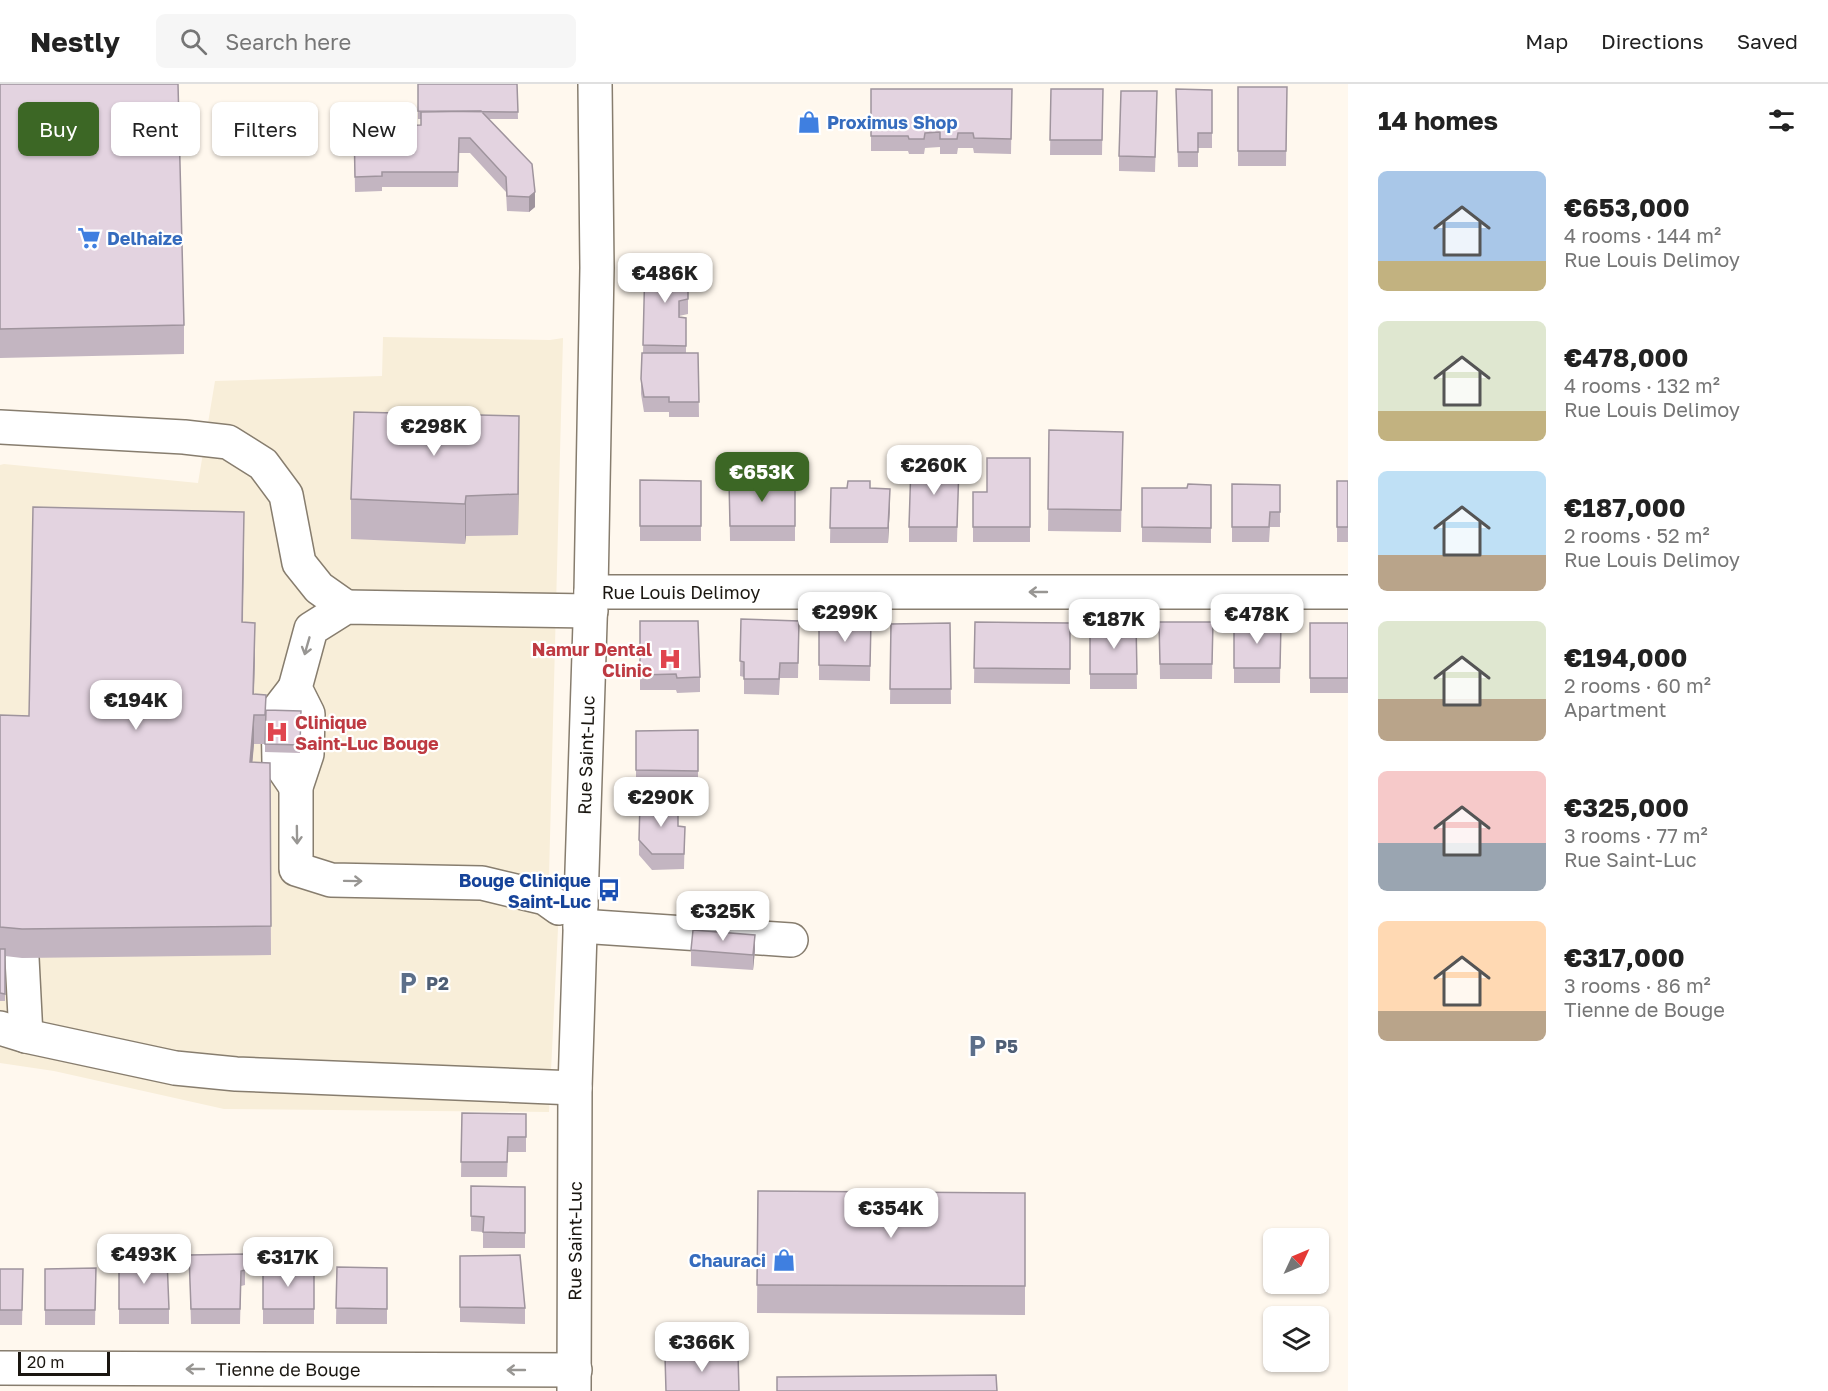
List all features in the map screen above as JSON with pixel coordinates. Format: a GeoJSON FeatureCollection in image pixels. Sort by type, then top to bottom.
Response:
{"type":"FeatureCollection","features":[{"type":"Feature","properties":{"kind":"street","name":"Rue Saint-Luc"},"geometry":{"type":"LineString","coordinates":[[575,1381],[575,1088],[591,601],[597,268],[594,84]]}},
{"type":"Feature","properties":{"kind":"street"},"geometry":{"type":"LineString","coordinates":[[0,428],[184,437],[228,442],[263,464],[286,495],[299,563],[319,588],[346,607],[312,629],[295,688],[278,710],[279,762],[296,787],[296,869],[331,880],[482,883],[545,898],[559,908],[580,916],[790,940]]}},
{"type":"Feature","properties":{"kind":"street","name":"Rue Louis Delimoy"},"geometry":{"type":"LineString","coordinates":[[346,607],[591,601],[1348,592]]}},
{"type":"Feature","properties":{"kind":"street"},"geometry":{"type":"LineString","coordinates":[[22,958],[13,1032],[175,1068],[236,1074],[575,1088]]}},
{"type":"Feature","properties":{"kind":"street","name":"Tienne de Bouge"},"geometry":{"type":"LineString","coordinates":[[0,1368],[575,1381]]}},
{"type":"Feature","properties":{"kind":"shaded area","name":"Clinique Saint-Luc Bouge"},"geometry":{"type":"Polygon","coordinates":[[[383,337],[550,340],[563,338],[549,876],[559,908],[549,1112],[224,1109],[54,1071],[0,1063],[0,465],[198,483],[215,381],[382,376],[383,337]]]}},
{"type":"Feature","properties":{"kind":"building"},"geometry":{"type":"Polygon","coordinates":[[[0,84],[178,84],[178,102],[111,102],[111,156],[180,156],[184,325],[0,329],[0,84]]]}},
{"type":"Feature","properties":{"kind":"building"},"geometry":{"type":"Polygon","coordinates":[[[418,84],[517,84],[518,112],[418,111],[418,84]]]}},
{"type":"Feature","properties":{"kind":"building"},"geometry":{"type":"Polygon","coordinates":[[[1238,87],[1287,87],[1286,151],[1238,151],[1238,87]]]}},
{"type":"Feature","properties":{"kind":"building"},"geometry":{"type":"Polygon","coordinates":[[[871,89],[1012,89],[1011,139],[974,138],[973,133],[958,133],[957,139],[940,139],[940,132],[925,133],[924,139],[909,139],[908,136],[871,136],[871,89]]]}},
{"type":"Feature","properties":{"kind":"building"},"geometry":{"type":"Polygon","coordinates":[[[1051,89],[1103,89],[1102,140],[1050,140],[1051,89]]]}},
{"type":"Feature","properties":{"kind":"building"},"geometry":{"type":"Polygon","coordinates":[[[1176,89],[1212,90],[1212,133],[1198,133],[1198,152],[1178,152],[1176,89]]]}},
{"type":"Feature","properties":{"kind":"building"},"geometry":{"type":"Polygon","coordinates":[[[1121,91],[1157,91],[1155,157],[1119,156],[1121,91]]]}},
{"type":"Feature","properties":{"kind":"building"},"geometry":{"type":"Polygon","coordinates":[[[481,111],[532,164],[535,192],[529,197],[507,196],[506,177],[470,138],[459,138],[458,172],[382,172],[382,176],[355,177],[355,156],[417,156],[417,125],[421,125],[421,112],[481,111]]]}},
{"type":"Feature","properties":{"kind":"building"},"geometry":{"type":"Polygon","coordinates":[[[645,262],[688,263],[688,299],[679,301],[679,317],[686,318],[686,346],[643,345],[645,262]]]}},
{"type":"Feature","properties":{"kind":"building"},"geometry":{"type":"Polygon","coordinates":[[[642,353],[698,353],[699,402],[669,402],[669,397],[644,397],[641,379],[642,353]]]}},
{"type":"Feature","properties":{"kind":"building"},"geometry":{"type":"Polygon","coordinates":[[[354,412],[519,416],[518,494],[466,496],[465,504],[351,499],[354,412]]]}},
{"type":"Feature","properties":{"kind":"building"},"geometry":{"type":"Polygon","coordinates":[[[1049,430],[1123,432],[1121,510],[1048,509],[1049,430]]]}},
{"type":"Feature","properties":{"kind":"building"},"geometry":{"type":"Polygon","coordinates":[[[987,458],[1030,458],[1030,527],[973,527],[973,492],[987,492],[987,458]]]}},
{"type":"Feature","properties":{"kind":"building"},"geometry":{"type":"Polygon","coordinates":[[[911,464],[959,466],[957,527],[909,527],[911,464]]]}},
{"type":"Feature","properties":{"kind":"building"},"geometry":{"type":"Polygon","coordinates":[[[640,480],[701,481],[701,526],[640,526],[640,480]]]}},
{"type":"Feature","properties":{"kind":"building"},"geometry":{"type":"Polygon","coordinates":[[[729,481],[795,481],[795,526],[730,526],[729,481]]]}},
{"type":"Feature","properties":{"kind":"building"},"geometry":{"type":"Polygon","coordinates":[[[848,481],[870,481],[870,488],[890,489],[888,528],[830,528],[831,488],[847,488],[848,481]]]}},
{"type":"Feature","properties":{"kind":"building"},"geometry":{"type":"Polygon","coordinates":[[[1337,481],[1348,481],[1348,527],[1337,527],[1337,481]]]}},
{"type":"Feature","properties":{"kind":"building"},"geometry":{"type":"Polygon","coordinates":[[[1188,484],[1211,485],[1211,528],[1142,527],[1142,488],[1187,488],[1188,484]]]}},
{"type":"Feature","properties":{"kind":"building"},"geometry":{"type":"Polygon","coordinates":[[[1232,484],[1280,485],[1280,512],[1270,512],[1269,527],[1232,527],[1232,484]]]}},
{"type":"Feature","properties":{"kind":"building"},"geometry":{"type":"Polygon","coordinates":[[[33,507],[244,512],[242,622],[255,623],[253,694],[266,695],[265,715],[254,715],[250,762],[270,763],[271,926],[22,929],[0,927],[0,715],[29,716],[33,507]]]}},
{"type":"Feature","properties":{"kind":"building"},"geometry":{"type":"Polygon","coordinates":[[[741,619],[799,621],[798,663],[780,663],[779,679],[744,679],[744,662],[740,661],[741,619]]]}},
{"type":"Feature","properties":{"kind":"building"},"geometry":{"type":"Polygon","coordinates":[[[640,621],[698,621],[700,677],[677,678],[676,674],[640,675],[640,621]]]}},
{"type":"Feature","properties":{"kind":"building"},"geometry":{"type":"Polygon","coordinates":[[[871,621],[870,666],[819,665],[819,622],[871,621]]]}},
{"type":"Feature","properties":{"kind":"building"},"geometry":{"type":"Polygon","coordinates":[[[975,622],[1070,623],[1070,669],[974,668],[975,622]]]}},
{"type":"Feature","properties":{"kind":"building"},"geometry":{"type":"Polygon","coordinates":[[[1159,622],[1213,622],[1212,664],[1160,664],[1159,622]]]}},
{"type":"Feature","properties":{"kind":"building"},"geometry":{"type":"Polygon","coordinates":[[[950,623],[951,689],[890,689],[891,624],[950,623]]]}},
{"type":"Feature","properties":{"kind":"building"},"geometry":{"type":"Polygon","coordinates":[[[1105,623],[1136,623],[1137,674],[1090,674],[1090,630],[1104,630],[1105,623]]]}},
{"type":"Feature","properties":{"kind":"building"},"geometry":{"type":"Polygon","coordinates":[[[1234,623],[1281,623],[1280,668],[1234,668],[1234,623]]]}},
{"type":"Feature","properties":{"kind":"building"},"geometry":{"type":"Polygon","coordinates":[[[1310,623],[1348,623],[1348,678],[1310,678],[1310,623]]]}},
{"type":"Feature","properties":{"kind":"building"},"geometry":{"type":"Polygon","coordinates":[[[266,710],[301,711],[300,745],[265,744],[266,710]]]}},
{"type":"Feature","properties":{"kind":"building"},"geometry":{"type":"Polygon","coordinates":[[[698,730],[698,771],[636,770],[636,731],[698,730]]]}},
{"type":"Feature","properties":{"kind":"building"},"geometry":{"type":"Polygon","coordinates":[[[640,802],[678,803],[678,826],[685,827],[684,854],[652,854],[639,840],[640,802]]]}},
{"type":"Feature","properties":{"kind":"building"},"geometry":{"type":"Polygon","coordinates":[[[693,930],[755,935],[753,955],[691,950],[693,930]]]}},
{"type":"Feature","properties":{"kind":"building"},"geometry":{"type":"Polygon","coordinates":[[[0,949],[5,949],[5,994],[0,993],[0,949]]]}},
{"type":"Feature","properties":{"kind":"building"},"geometry":{"type":"Polygon","coordinates":[[[462,1113],[526,1114],[526,1137],[508,1137],[507,1162],[461,1162],[462,1113]]]}},
{"type":"Feature","properties":{"kind":"building"},"geometry":{"type":"Polygon","coordinates":[[[471,1186],[525,1187],[525,1233],[483,1232],[484,1217],[471,1216],[471,1186]]]}},
{"type":"Feature","properties":{"kind":"building"},"geometry":{"type":"Polygon","coordinates":[[[758,1191],[1025,1193],[1025,1286],[757,1285],[758,1191]]]}},
{"type":"Feature","properties":{"kind":"building"},"geometry":{"type":"Polygon","coordinates":[[[245,1254],[245,1270],[241,1271],[240,1309],[191,1309],[189,1255],[245,1254]]]}},
{"type":"Feature","properties":{"kind":"building"},"geometry":{"type":"Polygon","coordinates":[[[520,1255],[525,1308],[460,1307],[460,1256],[520,1255]]]}},
{"type":"Feature","properties":{"kind":"building"},"geometry":{"type":"Polygon","coordinates":[[[167,1259],[169,1309],[119,1309],[119,1268],[123,1268],[123,1260],[167,1259]]]}},
{"type":"Feature","properties":{"kind":"building"},"geometry":{"type":"Polygon","coordinates":[[[263,1267],[314,1267],[314,1309],[263,1309],[263,1267]]]}},
{"type":"Feature","properties":{"kind":"building"},"geometry":{"type":"Polygon","coordinates":[[[337,1267],[387,1268],[387,1309],[336,1308],[337,1267]]]}},
{"type":"Feature","properties":{"kind":"building"},"geometry":{"type":"Polygon","coordinates":[[[96,1268],[95,1310],[45,1310],[45,1269],[96,1268]]]}},
{"type":"Feature","properties":{"kind":"building"},"geometry":{"type":"Polygon","coordinates":[[[0,1269],[23,1269],[22,1310],[0,1310],[0,1269]]]}},
{"type":"Feature","properties":{"kind":"building"},"geometry":{"type":"Polygon","coordinates":[[[738,1354],[739,1391],[666,1391],[665,1356],[738,1354]]]}},
{"type":"Feature","properties":{"kind":"building"},"geometry":{"type":"Polygon","coordinates":[[[996,1375],[997,1391],[777,1391],[777,1377],[996,1375]]]}},
{"type":"Feature","properties":{"kind":"place","name":"Proximus Shop"},"geometry":{"type":"Point","coordinates":[809,122]}},
{"type":"Feature","properties":{"kind":"place","name":"Delhaize"},"geometry":{"type":"Point","coordinates":[89,238]}},
{"type":"Feature","properties":{"kind":"place","name":"Namur Dental Clinic"},"geometry":{"type":"Point","coordinates":[670,659]}},
{"type":"Feature","properties":{"kind":"place","name":"Clinique Saint-Luc Bouge"},"geometry":{"type":"Point","coordinates":[277,732]}},
{"type":"Feature","properties":{"kind":"place","name":"Bouge Clinique Saint-Luc"},"geometry":{"type":"Point","coordinates":[609,890]}},
{"type":"Feature","properties":{"kind":"place","name":"P2"},"geometry":{"type":"Point","coordinates":[408,983]}},
{"type":"Feature","properties":{"kind":"place","name":"P5"},"geometry":{"type":"Point","coordinates":[977,1046]}},
{"type":"Feature","properties":{"kind":"place","name":"Chauraci"},"geometry":{"type":"Point","coordinates":[784,1260]}}]}
